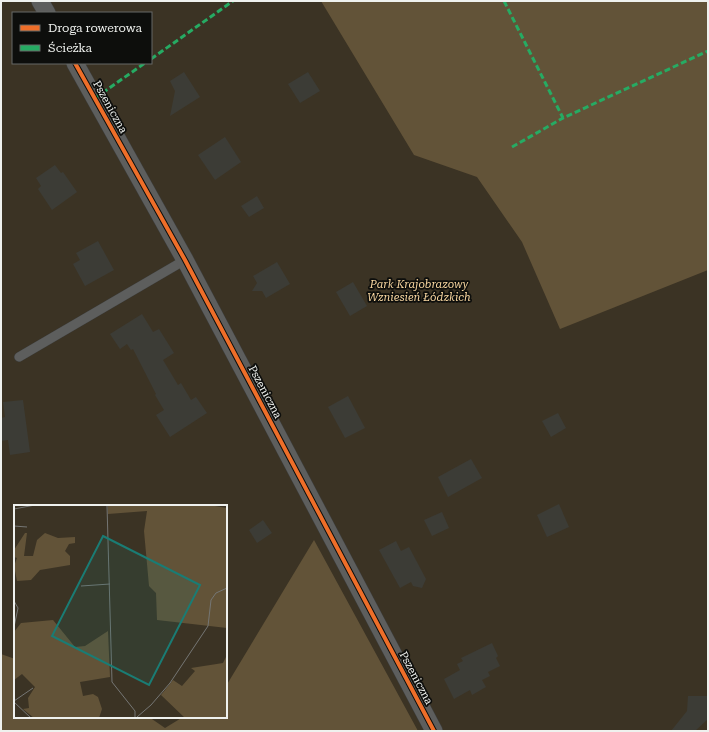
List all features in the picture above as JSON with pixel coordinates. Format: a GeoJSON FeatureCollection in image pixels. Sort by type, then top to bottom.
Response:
{"type":"FeatureCollection","features":[{"type":"Feature","properties":{"kind":"street"},"geometry":{"type":"LineString","coordinates":[[40,1],[46,12]]}},
{"type":"Feature","properties":{"kind":"street","name":"Pszeniczna"},"geometry":{"type":"LineString","coordinates":[[76,64],[185,260],[434,731]]}},
{"type":"Feature","properties":{"kind":"lane"},"geometry":{"type":"LineString","coordinates":[[19,357],[185,260]]}},
{"type":"Feature","properties":{"kind":"green space","name":"Park Krajobrazowy Wzniesień Łódzkich"},"geometry":{"type":"Polygon","coordinates":[[[1,1],[708,1],[708,731],[1,731],[1,1]]]}},
{"type":"Feature","properties":{"kind":"shaded area"},"geometry":{"type":"Polygon","coordinates":[[[321,1],[708,1],[708,270],[560,329],[522,242],[477,177],[414,155],[321,1]]]}},
{"type":"Feature","properties":{"kind":"shaded area"},"geometry":{"type":"Polygon","coordinates":[[[314,540],[418,731],[1,731],[1,654],[14,659],[14,718],[150,718],[165,728],[181,718],[227,718],[227,684],[314,540]]]}},
{"type":"Feature","properties":{"kind":"building"},"geometry":{"type":"Polygon","coordinates":[[[184,72],[200,97],[170,116],[175,91],[170,81],[184,72]]]}},
{"type":"Feature","properties":{"kind":"building"},"geometry":{"type":"Polygon","coordinates":[[[308,72],[320,91],[300,103],[288,84],[308,72]]]}},
{"type":"Feature","properties":{"kind":"building"},"geometry":{"type":"Polygon","coordinates":[[[225,137],[241,162],[215,180],[198,155],[225,137]]]}},
{"type":"Feature","properties":{"kind":"building"},"geometry":{"type":"Polygon","coordinates":[[[55,165],[61,173],[63,172],[77,192],[52,210],[38,189],[41,186],[36,178],[55,165]]]}},
{"type":"Feature","properties":{"kind":"building"},"geometry":{"type":"Polygon","coordinates":[[[257,196],[264,208],[249,217],[241,206],[257,196]]]}},
{"type":"Feature","properties":{"kind":"building"},"geometry":{"type":"Polygon","coordinates":[[[98,241],[114,270],[85,286],[73,264],[80,260],[76,253],[98,241]]]}},
{"type":"Feature","properties":{"kind":"building"},"geometry":{"type":"Polygon","coordinates":[[[277,262],[290,284],[266,298],[262,291],[252,291],[257,283],[253,276],[277,262]]]}},
{"type":"Feature","properties":{"kind":"building"},"geometry":{"type":"Polygon","coordinates":[[[353,282],[367,306],[350,316],[336,292],[353,282]]]}},
{"type":"Feature","properties":{"kind":"building"},"geometry":{"type":"Polygon","coordinates":[[[142,314],[153,332],[159,329],[174,353],[163,360],[178,385],[181,383],[191,400],[196,397],[207,413],[170,437],[156,415],[164,410],[155,395],[156,394],[133,349],[131,350],[127,344],[120,349],[110,334],[142,314]]]}},
{"type":"Feature","properties":{"kind":"building"},"geometry":{"type":"Polygon","coordinates":[[[348,396],[365,428],[345,438],[328,407],[348,396]]]}},
{"type":"Feature","properties":{"kind":"building"},"geometry":{"type":"Polygon","coordinates":[[[23,400],[30,452],[10,455],[8,440],[1,441],[1,418],[5,417],[3,402],[23,400]]]}},
{"type":"Feature","properties":{"kind":"building"},"geometry":{"type":"Polygon","coordinates":[[[558,413],[566,428],[551,437],[542,421],[558,413]]]}},
{"type":"Feature","properties":{"kind":"building"},"geometry":{"type":"Polygon","coordinates":[[[471,459],[482,478],[448,497],[438,477],[471,459]]]}},
{"type":"Feature","properties":{"kind":"building"},"geometry":{"type":"Polygon","coordinates":[[[559,504],[569,527],[547,537],[537,515],[559,504]]]}},
{"type":"Feature","properties":{"kind":"building"},"geometry":{"type":"Polygon","coordinates":[[[442,512],[449,528],[432,536],[424,520],[442,512]]]}},
{"type":"Feature","properties":{"kind":"building"},"geometry":{"type":"Polygon","coordinates":[[[263,520],[272,533],[257,543],[249,530],[263,520]]]}},
{"type":"Feature","properties":{"kind":"building"},"geometry":{"type":"Polygon","coordinates":[[[396,541],[401,551],[409,547],[426,579],[422,588],[413,586],[411,582],[400,588],[379,550],[396,541]]]}},
{"type":"Feature","properties":{"kind":"building"},"geometry":{"type":"Polygon","coordinates":[[[492,643],[498,656],[496,658],[500,666],[488,672],[490,676],[482,680],[486,687],[472,695],[470,690],[454,699],[444,679],[460,670],[457,664],[463,661],[461,658],[492,643]]]}},
{"type":"Feature","properties":{"kind":"building"},"geometry":{"type":"Polygon","coordinates":[[[688,696],[708,696],[708,719],[695,731],[671,731],[687,711],[688,696]]]}},
{"type":"Feature","properties":{"kind":"marked path"},"geometry":{"type":"LineString","coordinates":[[152,58],[233,1]]}},
{"type":"Feature","properties":{"kind":"marked path"},"geometry":{"type":"LineString","coordinates":[[504,1],[563,118],[708,51]]}},
{"type":"Feature","properties":{"kind":"marked path"},"geometry":{"type":"LineString","coordinates":[[95,98],[144,64]]}},
{"type":"Feature","properties":{"kind":"marked path"},"geometry":{"type":"LineString","coordinates":[[512,147],[563,118]]}},
{"type":"Feature","properties":{"kind":"cycle path"},"geometry":{"type":"LineString","coordinates":[[76,64],[185,260],[434,731]]}}]}
